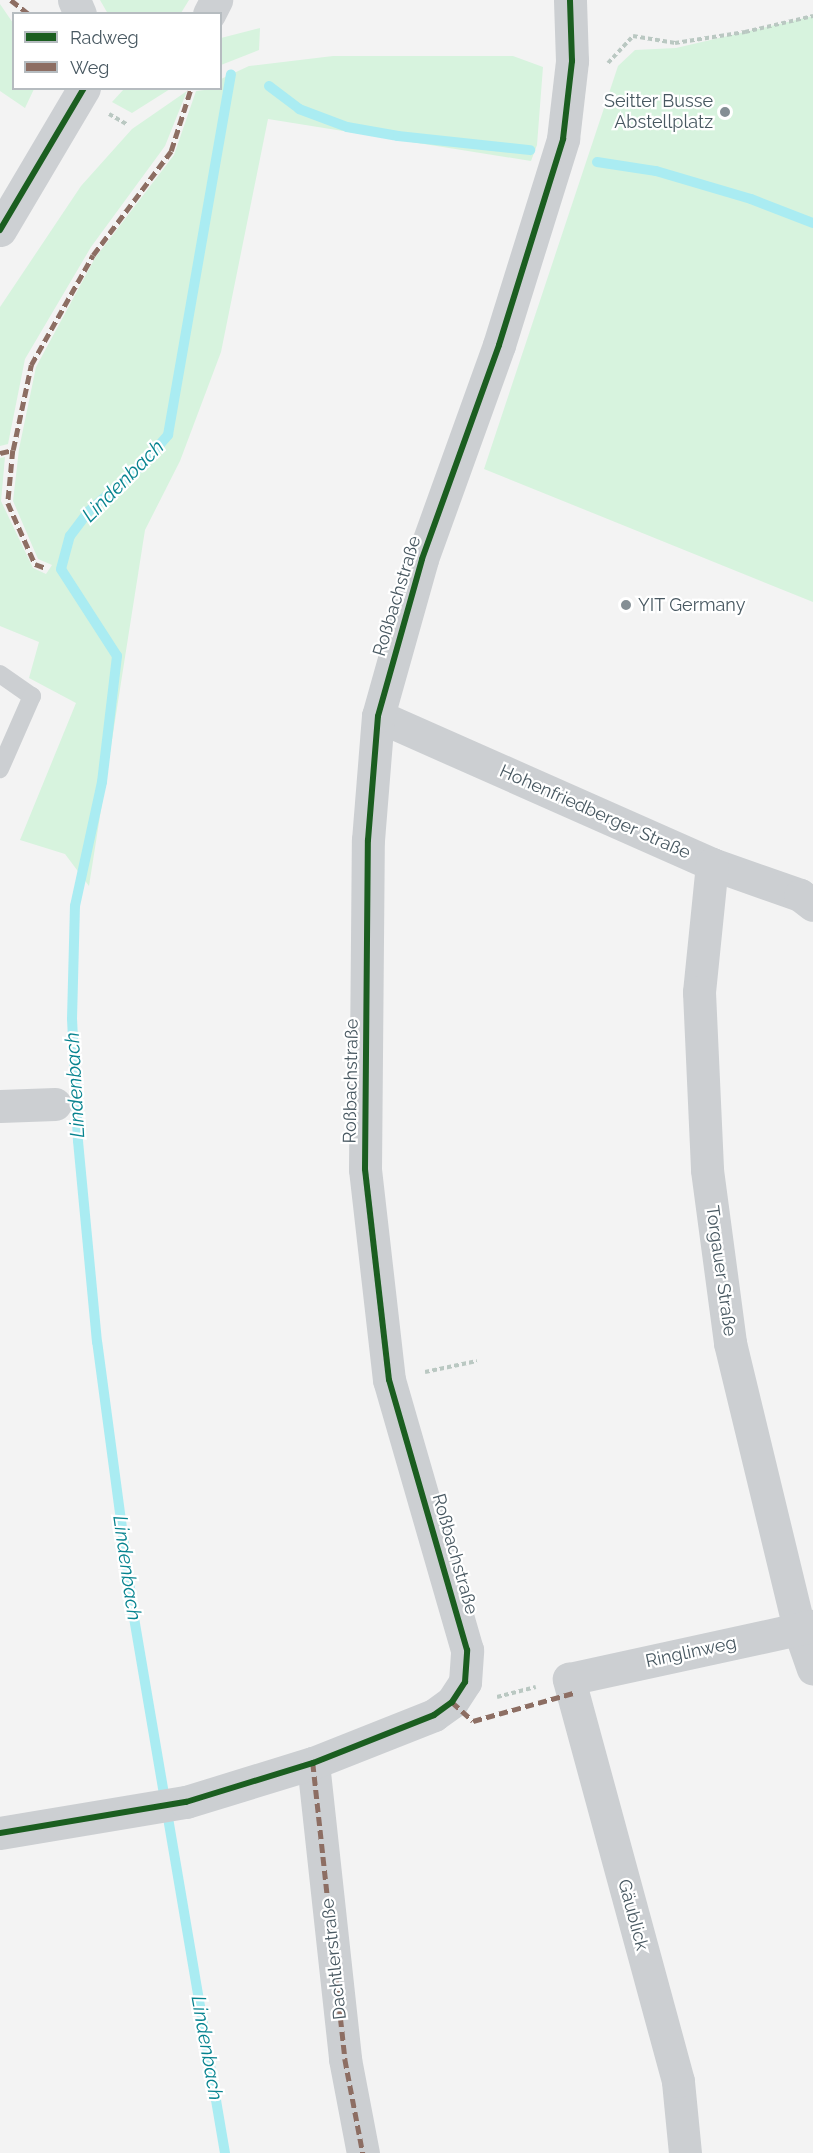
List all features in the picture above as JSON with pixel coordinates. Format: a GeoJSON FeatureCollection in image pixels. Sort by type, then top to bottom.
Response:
{"type":"FeatureCollection","features":[{"type":"Feature","properties":{"kind":"main road"},"geometry":{"type":"LineString","coordinates":[[0,230],[83,90]]}},
{"type":"Feature","properties":{"kind":"street","name":"Roßbachstraße"},"geometry":{"type":"LineString","coordinates":[[0,1833],[186,1802],[313,1763],[434,1715],[452,1702],[465,1682],[467,1650],[389,1380],[365,1169],[368,840],[378,716],[422,560],[542,213],[562,139],[572,61],[570,0]]}},
{"type":"Feature","properties":{"kind":"street","name":"Hohenfriedberger Straße"},"geometry":{"type":"LineString","coordinates":[[378,716],[712,864],[800,896],[813,905]]}},
{"type":"Feature","properties":{"kind":"street","name":"Torgauer Straße"},"geometry":{"type":"LineString","coordinates":[[712,864],[699,992],[707,1170],[730,1343],[806,1627],[813,1669]]}},
{"type":"Feature","properties":{"kind":"street"},"geometry":{"type":"LineString","coordinates":[[0,1106],[55,1104]]}},
{"type":"Feature","properties":{"kind":"street","name":"Ringlinweg"},"geometry":{"type":"LineString","coordinates":[[569,1679],[806,1627]]}},
{"type":"Feature","properties":{"kind":"street","name":"Gäublick"},"geometry":{"type":"LineString","coordinates":[[569,1679],[678,2080],[685,2153]]}},
{"type":"Feature","properties":{"kind":"street","name":"Dachtlerstraße"},"geometry":{"type":"LineString","coordinates":[[313,1763],[345,2059],[363,2153]]}},
{"type":"Feature","properties":{"kind":"lane"},"geometry":{"type":"LineString","coordinates":[[0,674],[32,696],[0,769]]}},
{"type":"Feature","properties":{"kind":"path"},"geometry":{"type":"LineString","coordinates":[[572,61],[606,65],[633,36],[675,43],[745,32],[813,16]]}},
{"type":"Feature","properties":{"kind":"path"},"geometry":{"type":"LineString","coordinates":[[389,1380],[477,1361]]}},
{"type":"Feature","properties":{"kind":"path"},"geometry":{"type":"LineString","coordinates":[[486,1701],[569,1679]]}},
{"type":"Feature","properties":{"kind":"green space"},"geometry":{"type":"Polygon","coordinates":[[[100,0],[189,0],[182,12],[107,12],[100,0]]]}},
{"type":"Feature","properties":{"kind":"green space"},"geometry":{"type":"Polygon","coordinates":[[[0,4],[12,22],[12,90],[34,90],[25,108],[0,91],[0,4]]]}},
{"type":"Feature","properties":{"kind":"green space"},"geometry":{"type":"Polygon","coordinates":[[[813,16],[813,602],[484,469],[618,66],[635,50],[676,48],[813,16]]]}},
{"type":"Feature","properties":{"kind":"green space"},"geometry":{"type":"Polygon","coordinates":[[[260,28],[259,50],[222,65],[222,38],[260,28]]]}},
{"type":"Feature","properties":{"kind":"green space"},"geometry":{"type":"Polygon","coordinates":[[[333,56],[513,56],[543,67],[537,145],[531,161],[268,119],[221,352],[180,461],[145,530],[89,886],[65,854],[20,840],[76,703],[29,678],[39,642],[0,626],[0,458],[5,457],[1,501],[33,568],[46,574],[52,565],[38,559],[13,501],[19,449],[36,367],[95,258],[174,155],[196,91],[222,90],[222,79],[249,66],[333,56]]]}},
{"type":"Feature","properties":{"kind":"green space"},"geometry":{"type":"Polygon","coordinates":[[[123,90],[168,90],[132,113],[112,102],[123,90]]]}},
{"type":"Feature","properties":{"kind":"green space"},"geometry":{"type":"Polygon","coordinates":[[[187,91],[165,146],[91,247],[25,359],[8,444],[0,446],[0,307],[81,186],[132,129],[187,91]]]}},
{"type":"Feature","properties":{"kind":"waterway","name":"Lindenbach"},"geometry":{"type":"LineString","coordinates":[[225,2153],[134,1618],[97,1342],[78,1141],[72,1019],[75,906],[102,782],[117,656],[61,569],[70,536],[89,511],[142,465],[168,435],[231,74]]}},
{"type":"Feature","properties":{"kind":"waterway"},"geometry":{"type":"LineString","coordinates":[[269,86],[299,109],[347,127],[398,136],[530,150]]}},
{"type":"Feature","properties":{"kind":"waterway"},"geometry":{"type":"LineString","coordinates":[[597,162],[656,171],[751,199],[813,223]]}},
{"type":"Feature","properties":{"kind":"marked path"},"geometry":{"type":"LineString","coordinates":[[11,0],[26,12]]}},
{"type":"Feature","properties":{"kind":"marked path"},"geometry":{"type":"LineString","coordinates":[[0,453],[13,450],[31,365],[93,255],[171,151],[190,90]]}},
{"type":"Feature","properties":{"kind":"marked path"},"geometry":{"type":"LineString","coordinates":[[13,450],[8,503],[35,564],[46,568]]}},
{"type":"Feature","properties":{"kind":"marked path"},"geometry":{"type":"LineString","coordinates":[[452,1702],[473,1721],[573,1693]]}},
{"type":"Feature","properties":{"kind":"marked path"},"geometry":{"type":"LineString","coordinates":[[313,1763],[345,2059],[363,2153]]}},
{"type":"Feature","properties":{"kind":"cycle path"},"geometry":{"type":"LineString","coordinates":[[0,1833],[186,1802],[313,1763],[434,1715],[452,1702],[465,1682],[467,1650],[389,1380],[365,1169],[368,840],[378,716],[422,559],[499,345],[563,139],[572,61],[570,0]]}},
{"type":"Feature","properties":{"kind":"cycle path"},"geometry":{"type":"LineString","coordinates":[[0,230],[83,90]]}},
{"type":"Feature","properties":{"kind":"place","name":"Seitter Busse Abstellplatz"},"geometry":{"type":"Point","coordinates":[725,112]}},
{"type":"Feature","properties":{"kind":"place","name":"YIT Germany"},"geometry":{"type":"Point","coordinates":[626,605]}}]}
